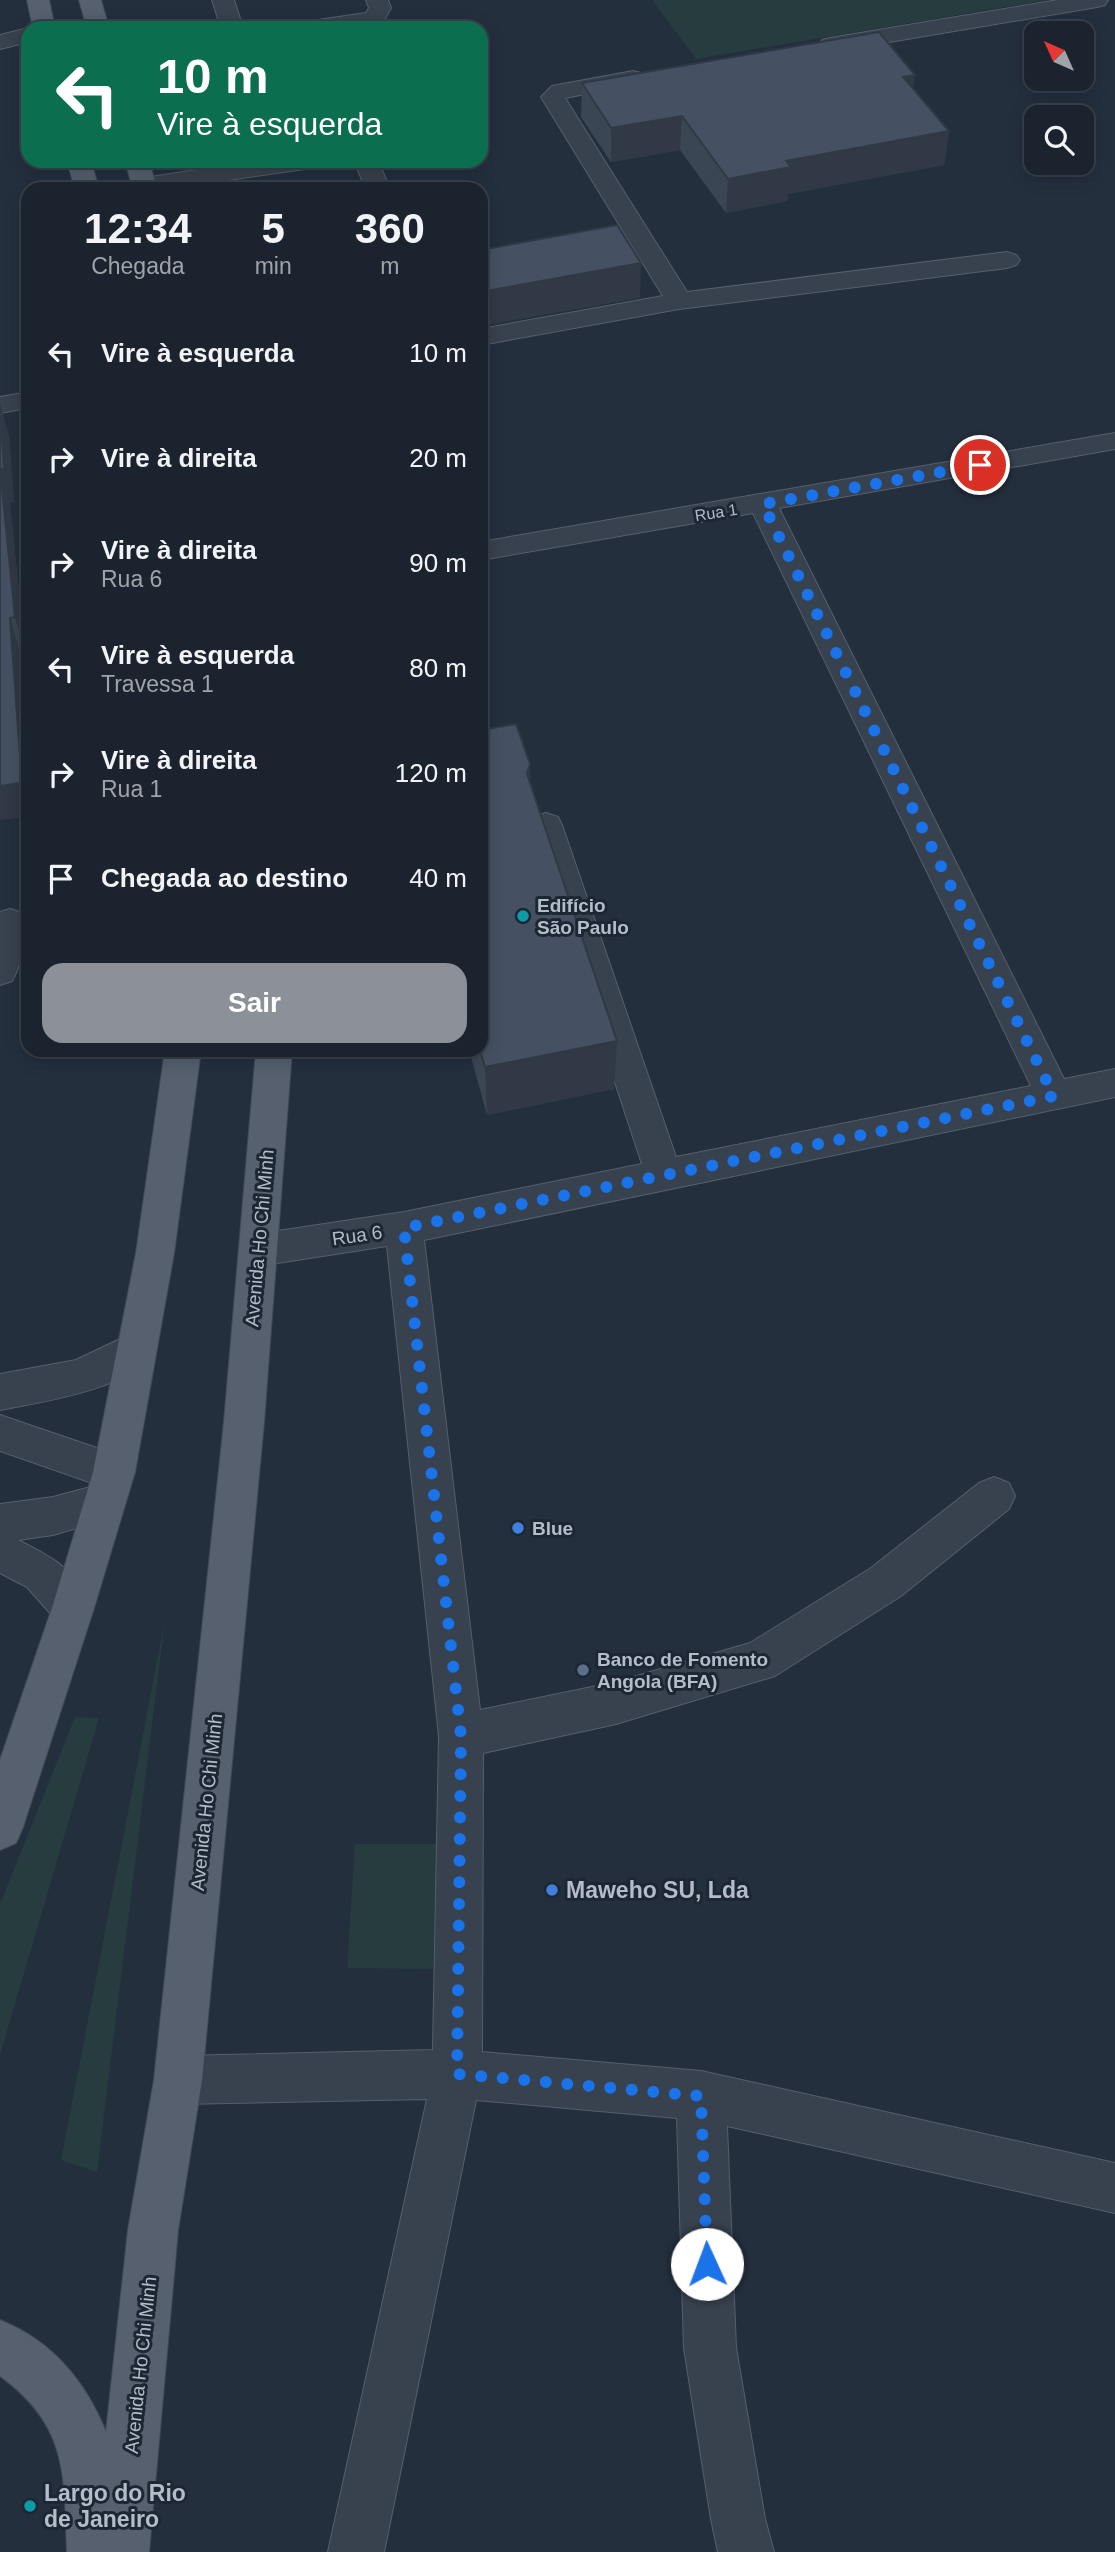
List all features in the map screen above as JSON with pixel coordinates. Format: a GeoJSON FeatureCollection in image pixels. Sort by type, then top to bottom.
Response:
{"type":"FeatureCollection","features":[{"type":"Feature","properties":{"kind":"main road"},"geometry":{"type":"LineString","coordinates":[[38,0],[42,21]]}},
{"type":"Feature","properties":{"kind":"main road"},"geometry":{"type":"LineString","coordinates":[[90,0],[96,21]]}},
{"type":"Feature","properties":{"kind":"main road"},"geometry":{"type":"LineString","coordinates":[[0,1827],[110,1487],[155,1253],[182,1057]]}},
{"type":"Feature","properties":{"kind":"main road","name":"Avenida Ho Chi Minh"},"geometry":{"type":"LineString","coordinates":[[121,2552],[153,2230],[178,2080],[243,1436],[273,1057]]}},
{"type":"Feature","properties":{"kind":"main road"},"geometry":{"type":"LineString","coordinates":[[0,2346],[49,2384],[80,2434],[93,2495],[95,2552]]}},
{"type":"Feature","properties":{"kind":"street"},"geometry":{"type":"LineString","coordinates":[[223,0],[230,21]]}},
{"type":"Feature","properties":{"kind":"street"},"geometry":{"type":"LineString","coordinates":[[362,21],[375,17],[380,8],[377,0]]}},
{"type":"Feature","properties":{"kind":"street"},"geometry":{"type":"LineString","coordinates":[[808,49],[1097,0]]}},
{"type":"Feature","properties":{"kind":"street"},"geometry":{"type":"LineString","coordinates":[[0,41],[21,36]]}},
{"type":"Feature","properties":{"kind":"street"},"geometry":{"type":"LineString","coordinates":[[656,75],[560,91],[553,97],[679,301]]}},
{"type":"Feature","properties":{"kind":"street"},"geometry":{"type":"LineString","coordinates":[[172,182],[249,168]]}},
{"type":"Feature","properties":{"kind":"street"},"geometry":{"type":"LineString","coordinates":[[488,336],[679,301],[1007,260]]}},
{"type":"Feature","properties":{"kind":"street","name":"Rua 1"},"geometry":{"type":"LineString","coordinates":[[488,550],[1115,441]]}},
{"type":"Feature","properties":{"kind":"street"},"geometry":{"type":"LineString","coordinates":[[763,504],[1054,1096]]}},
{"type":"Feature","properties":{"kind":"street"},"geometry":{"type":"LineString","coordinates":[[546,825],[664,1176]]}},
{"type":"Feature","properties":{"kind":"street"},"geometry":{"type":"LineString","coordinates":[[0,972],[13,919]]}},
{"type":"Feature","properties":{"kind":"street","name":"Rua 6"},"geometry":{"type":"LineString","coordinates":[[258,1250],[404,1228],[1115,1083]]}},
{"type":"Feature","properties":{"kind":"street"},"geometry":{"type":"LineString","coordinates":[[356,2552],[457,2074],[461,1736],[404,1228]]}},
{"type":"Feature","properties":{"kind":"street"},"geometry":{"type":"LineString","coordinates":[[0,1392],[83,1376],[137,1348]]}},
{"type":"Feature","properties":{"kind":"street"},"geometry":{"type":"LineString","coordinates":[[0,1433],[110,1487]]}},
{"type":"Feature","properties":{"kind":"street"},"geometry":{"type":"LineString","coordinates":[[0,1523],[53,1516],[110,1487]]}},
{"type":"Feature","properties":{"kind":"street"},"geometry":{"type":"LineString","coordinates":[[461,1736],[616,1703],[760,1661],[886,1583],[994,1496]]}},
{"type":"Feature","properties":{"kind":"street"},"geometry":{"type":"LineString","coordinates":[[0,1552],[42,1573],[73,1608]]}},
{"type":"Feature","properties":{"kind":"street"},"geometry":{"type":"LineString","coordinates":[[178,2080],[457,2074],[701,2096],[1115,2188]]}},
{"type":"Feature","properties":{"kind":"street"},"geometry":{"type":"LineString","coordinates":[[701,2096],[710,2348],[738,2519],[746,2552]]}},
{"type":"Feature","properties":{"kind":"green space"},"geometry":{"type":"Polygon","coordinates":[[[652,0],[1047,0],[696,59],[652,0]]]}},
{"type":"Feature","properties":{"kind":"green space"},"geometry":{"type":"Polygon","coordinates":[[[165,1620],[97,2172],[61,2160],[165,1620]]]}},
{"type":"Feature","properties":{"kind":"green space"},"geometry":{"type":"Polygon","coordinates":[[[75,1717],[99,1718],[0,2055],[0,1904],[75,1717]]]}},
{"type":"Feature","properties":{"kind":"green space"},"geometry":{"type":"Polygon","coordinates":[[[355,1844],[438,1844],[433,1969],[347,1968],[355,1844]]]}},
{"type":"Feature","properties":{"kind":"building"},"geometry":{"type":"Polygon","coordinates":[[[879,32],[915,75],[903,77],[949,131],[786,161],[791,167],[728,179],[682,116],[611,128],[582,83],[879,32]]]}},
{"type":"Feature","properties":{"kind":"building"},"geometry":{"type":"Polygon","coordinates":[[[617,225],[641,263],[488,291],[488,249],[617,225]]]}},
{"type":"Feature","properties":{"kind":"building"},"geometry":{"type":"Polygon","coordinates":[[[0,410],[4,468],[0,469],[0,410]]]}},
{"type":"Feature","properties":{"kind":"building"},"geometry":{"type":"Polygon","coordinates":[[[0,469],[15,617],[10,618],[21,783],[0,786],[0,469]]]}},
{"type":"Feature","properties":{"kind":"building","name":"Edifício São Paulo"},"geometry":{"type":"Polygon","coordinates":[[[516,724],[530,764],[527,774],[617,1041],[485,1067],[482,1057],[488,1057],[488,729],[516,724]]]}},
{"type":"Feature","properties":{"kind":"place","name":"Edifício São Paulo"},"geometry":{"type":"Point","coordinates":[523,916]}},
{"type":"Feature","properties":{"kind":"place","name":"Blue"},"geometry":{"type":"Point","coordinates":[518,1528]}},
{"type":"Feature","properties":{"kind":"place","name":"Banco de Fomento Angola (BFA)"},"geometry":{"type":"Point","coordinates":[583,1670]}},
{"type":"Feature","properties":{"kind":"place","name":"Maweho SU, Lda"},"geometry":{"type":"Point","coordinates":[552,1890]}},
{"type":"Feature","properties":{"kind":"place","name":"Largo do Rio de Janeiro"},"geometry":{"type":"Point","coordinates":[30,2506]}},
{"type":"Feature","properties":{"kind":"route"},"geometry":{"type":"LineString","coordinates":[[707,2264],[701,2096],[457,2074],[461,1736],[404,1228],[1054,1096],[763,504],[980,465]]}}]}
